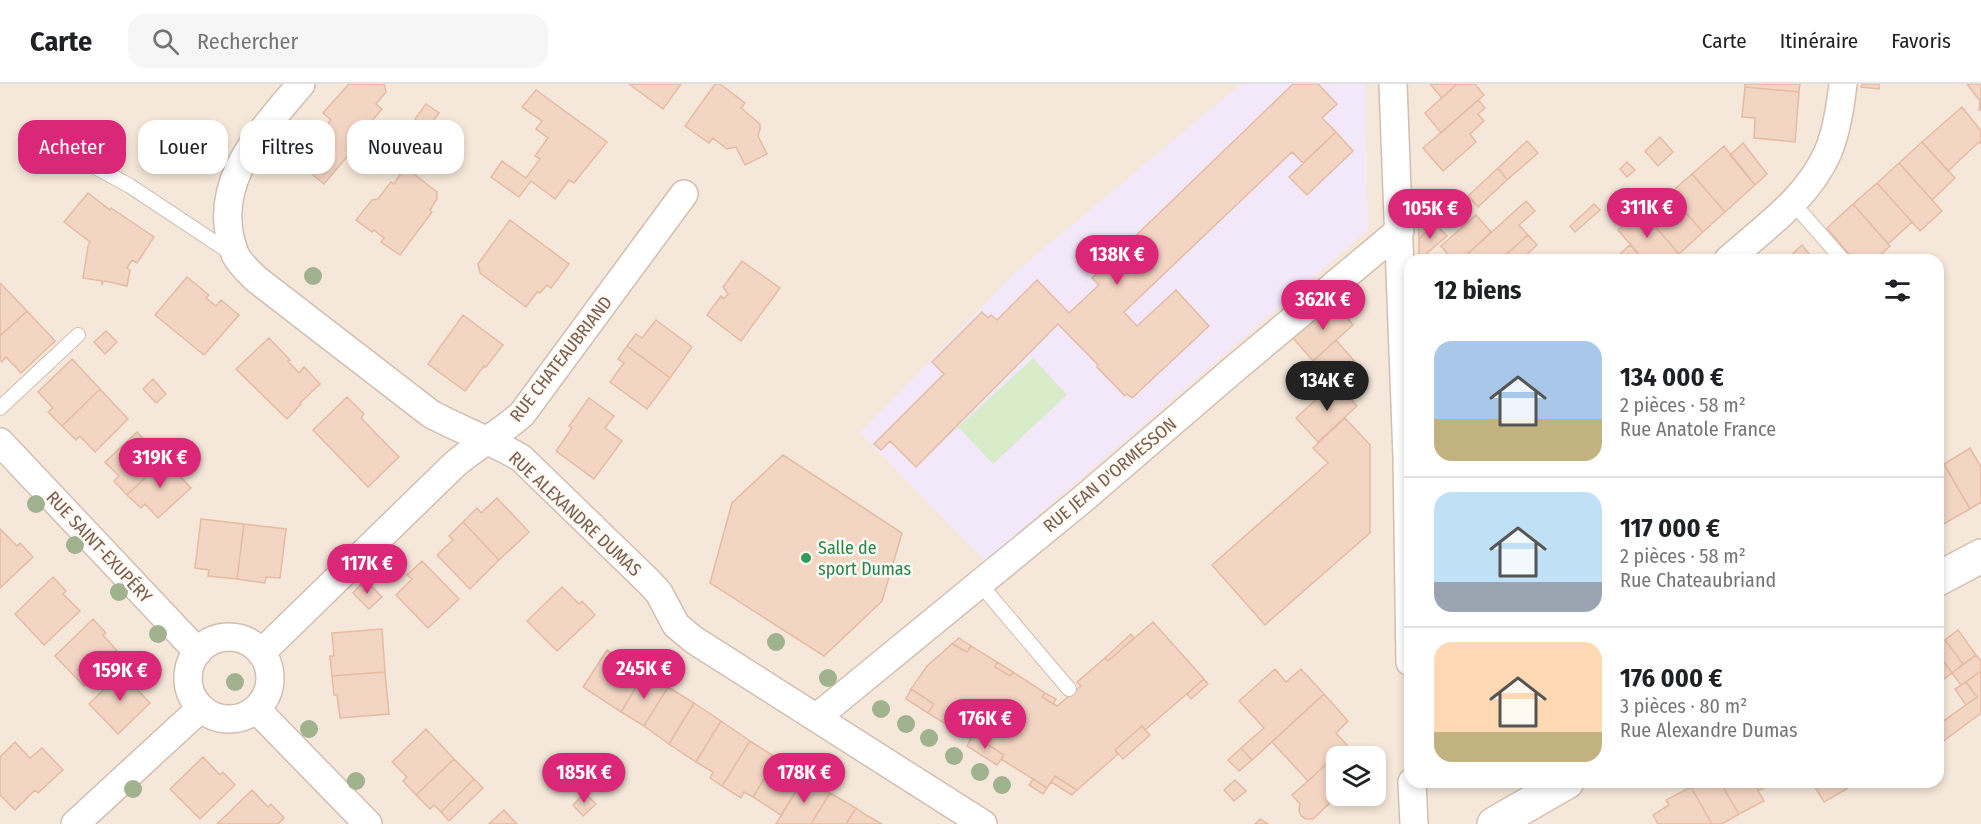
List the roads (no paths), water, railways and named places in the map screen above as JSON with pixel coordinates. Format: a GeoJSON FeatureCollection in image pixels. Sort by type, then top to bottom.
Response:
{"type":"FeatureCollection","features":[{"type":"Feature","properties":{"kind":"main road"},"geometry":{"type":"LineString","coordinates":[[1944,576],[1978,562]]}},
{"type":"Feature","properties":{"kind":"main road"},"geometry":{"type":"LineString","coordinates":[[1494,824],[1557,788]]}},
{"type":"Feature","properties":{"kind":"street","name":"RUE ALEXANDRE DUMAS"},"geometry":{"type":"LineString","coordinates":[[301,84],[254,139],[234,176],[229,201],[229,229],[236,256],[256,279],[431,414],[521,458],[650,583],[676,625],[694,640],[983,824]]}},
{"type":"Feature","properties":{"kind":"street"},"geometry":{"type":"LineString","coordinates":[[1393,84],[1404,367]]}},
{"type":"Feature","properties":{"kind":"street"},"geometry":{"type":"LineString","coordinates":[[1735,254],[1793,203],[1817,173],[1828,152],[1840,110],[1843,84]]}},
{"type":"Feature","properties":{"kind":"street","name":"RUE CHATEAUBRIAND"},"geometry":{"type":"LineString","coordinates":[[261,653],[454,465],[468,453],[506,429],[522,414],[684,194]]}},
{"type":"Feature","properties":{"kind":"street","name":"RUE JEAN D'ORMESSON"},"geometry":{"type":"LineString","coordinates":[[817,717],[1083,499],[1400,230]]}},
{"type":"Feature","properties":{"kind":"street","name":"RUE SAINT-EXUPÉRY"},"geometry":{"type":"LineString","coordinates":[[0,442],[198,652]]}},
{"type":"Feature","properties":{"kind":"street"},"geometry":{"type":"LineString","coordinates":[[225,638],[245,640],[261,653],[266,662],[270,682],[268,692],[256,709],[248,715],[228,719],[209,714],[201,708],[190,691],[188,681],[192,660],[198,652],[215,640],[225,638]]}},
{"type":"Feature","properties":{"kind":"street"},"geometry":{"type":"LineString","coordinates":[[75,824],[201,708]]}},
{"type":"Feature","properties":{"kind":"street"},"geometry":{"type":"LineString","coordinates":[[256,709],[368,824]]}},
{"type":"Feature","properties":{"kind":"street"},"geometry":{"type":"LineString","coordinates":[[1412,788],[1414,824]]}},
{"type":"Feature","properties":{"kind":"lane"},"geometry":{"type":"LineString","coordinates":[[108,174],[236,256]]}},
{"type":"Feature","properties":{"kind":"lane"},"geometry":{"type":"LineString","coordinates":[[1793,203],[1838,254]]}},
{"type":"Feature","properties":{"kind":"lane"},"geometry":{"type":"LineString","coordinates":[[0,408],[78,335]]}},
{"type":"Feature","properties":{"kind":"lane"},"geometry":{"type":"LineString","coordinates":[[980,584],[1069,689]]}},
{"type":"Feature","properties":{"kind":"place","name":"Salle de sport Dumas"},"geometry":{"type":"Point","coordinates":[806,558]}}]}
